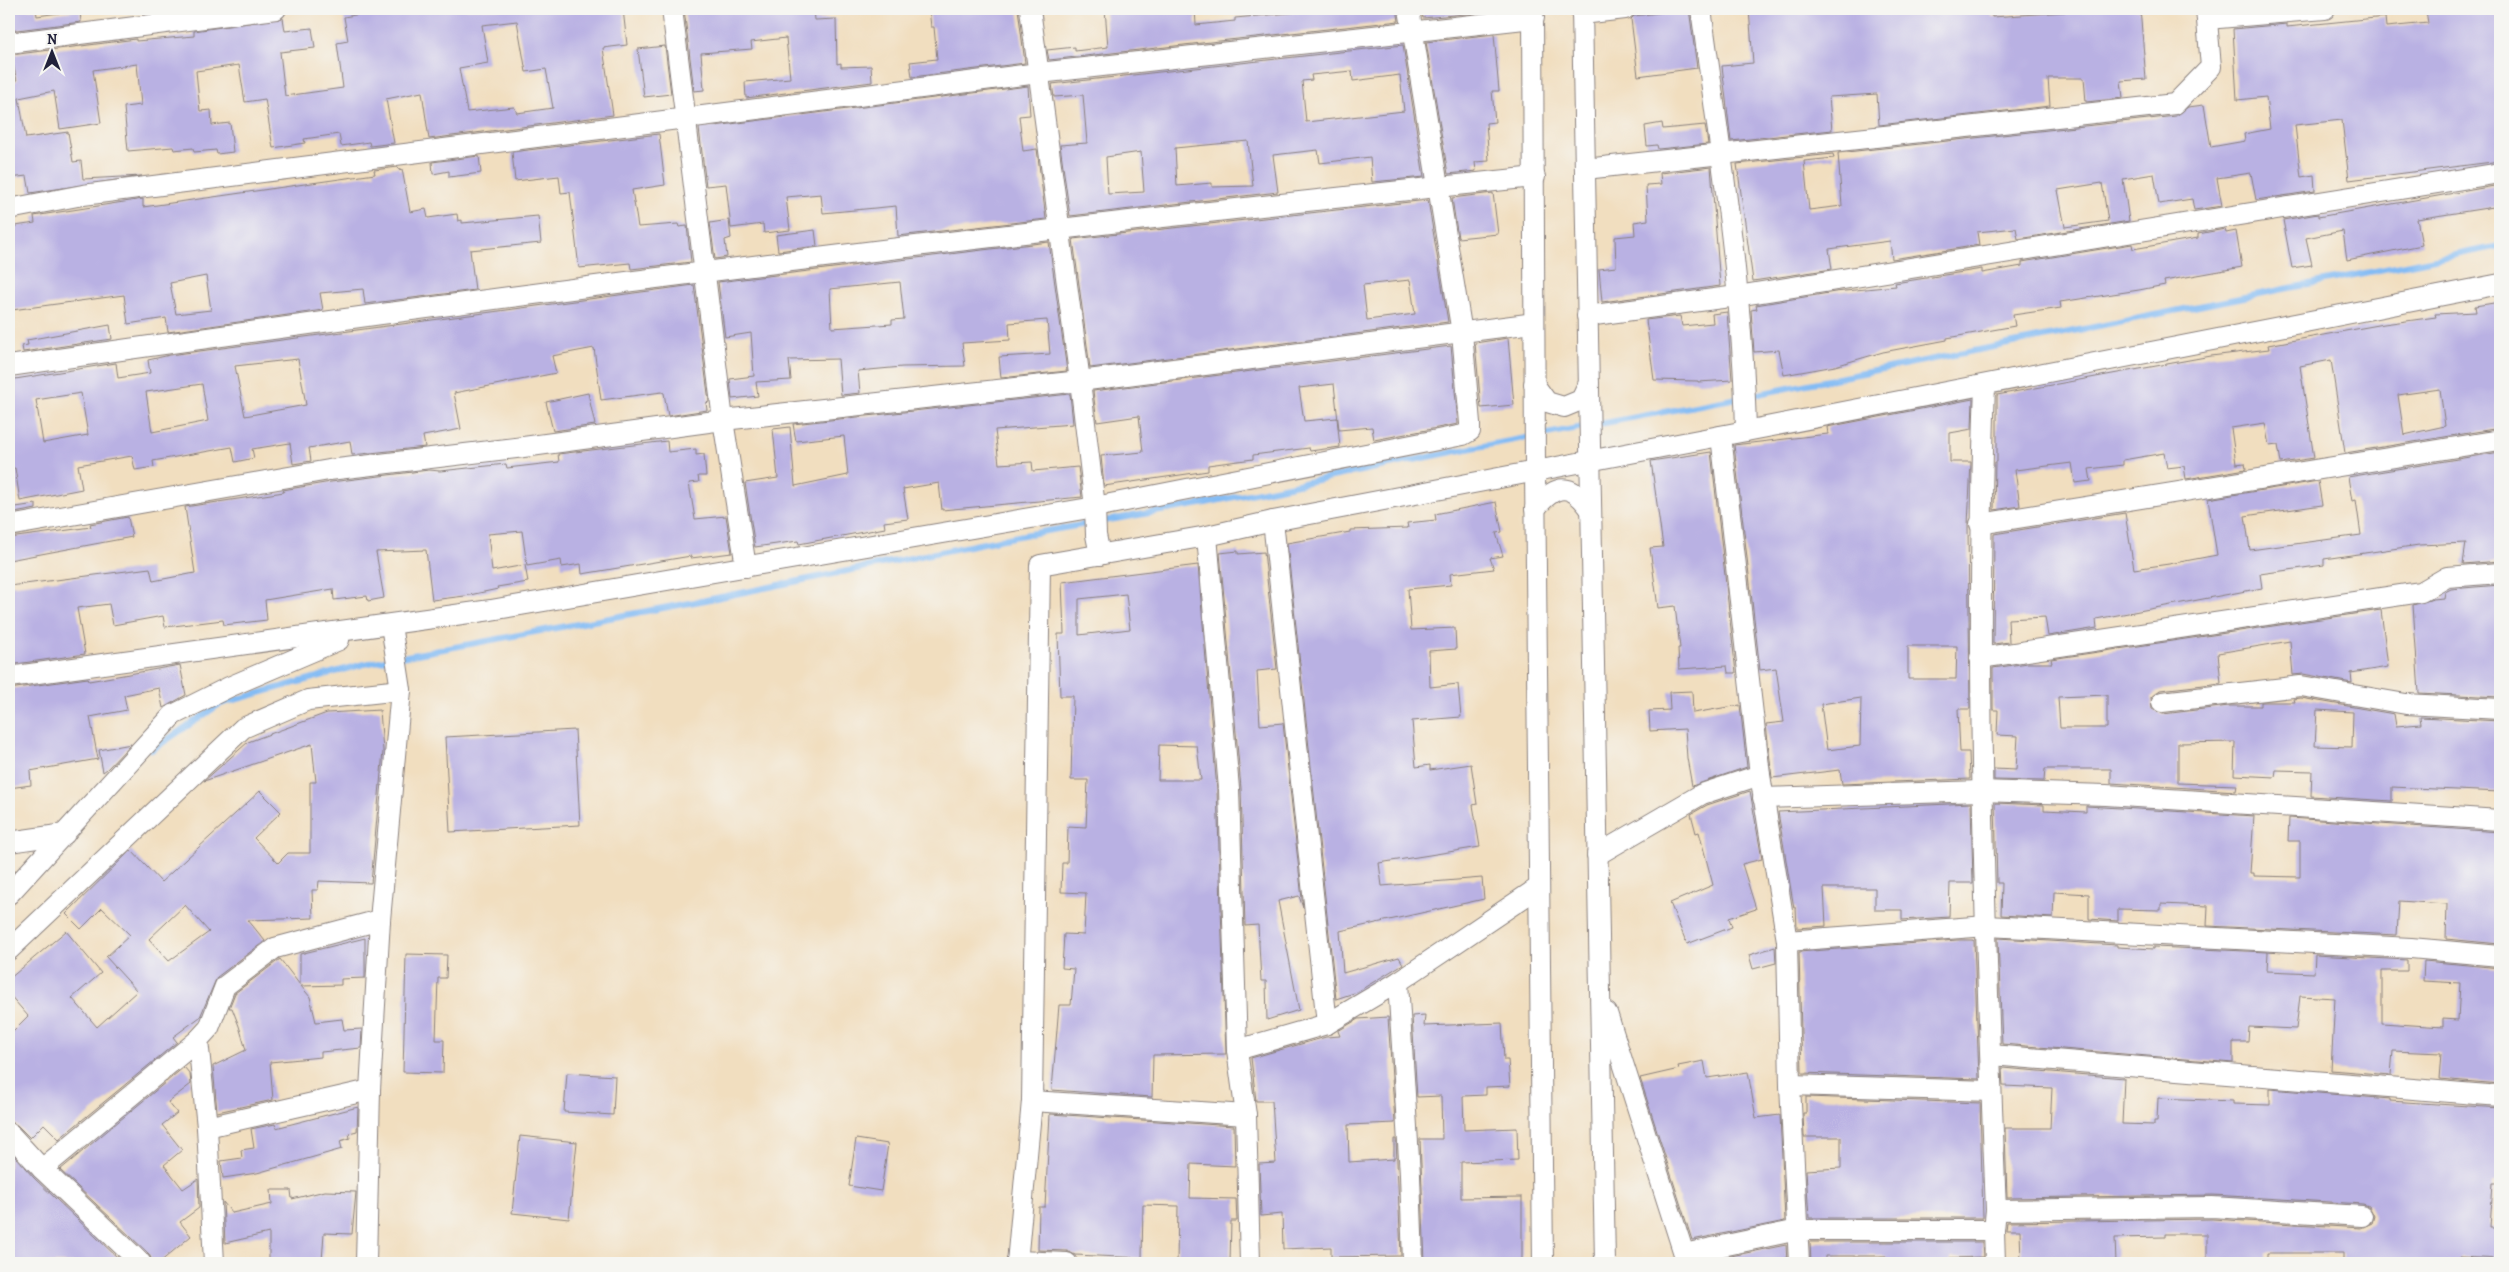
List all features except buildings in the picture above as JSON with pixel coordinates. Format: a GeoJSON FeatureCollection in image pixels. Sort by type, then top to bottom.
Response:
{"type":"FeatureCollection","features":[{"type":"Feature","properties":{"kind":"street"},"geometry":{"type":"LineString","coordinates":[[9,43],[276,9]]}},
{"type":"Feature","properties":{"kind":"street"},"geometry":{"type":"LineString","coordinates":[[672,9],[684,118],[723,420],[746,566]]}},
{"type":"Feature","properties":{"kind":"street"},"geometry":{"type":"LineString","coordinates":[[1030,9],[1080,381],[1096,535],[1100,554]]}},
{"type":"Feature","properties":{"kind":"street"},"geometry":{"type":"LineString","coordinates":[[9,678],[391,625],[1094,511],[1463,435],[1470,431],[1470,423],[1462,333],[1409,9]]}},
{"type":"Feature","properties":{"kind":"street"},"geometry":{"type":"LineString","coordinates":[[1605,1263],[1582,11],[1625,9]]}},
{"type":"Feature","properties":{"kind":"street"},"geometry":{"type":"LineString","coordinates":[[1701,9],[1721,154],[1737,296],[1745,383],[1746,431]]}},
{"type":"Feature","properties":{"kind":"street"},"geometry":{"type":"LineString","coordinates":[[1585,169],[2175,104],[2211,67],[2206,14],[2325,9]]}},
{"type":"Feature","properties":{"kind":"street"},"geometry":{"type":"LineString","coordinates":[[9,209],[92,194],[684,118],[1038,73],[1412,31],[1534,14],[1534,384],[1543,1263]]}},
{"type":"Feature","properties":{"kind":"street"},"geometry":{"type":"LineString","coordinates":[[1587,316],[1737,296],[2500,173]]}},
{"type":"Feature","properties":{"kind":"street"},"geometry":{"type":"LineString","coordinates":[[9,366],[705,272],[1060,227],[1535,177]]}},
{"type":"Feature","properties":{"kind":"street"},"geometry":{"type":"LineString","coordinates":[[1067,1263],[1017,1262],[1032,1101],[1040,566],[1207,536],[1273,521],[1721,436],[2500,284]]}},
{"type":"Feature","properties":{"kind":"street"},"geometry":{"type":"LineString","coordinates":[[9,526],[329,470],[516,448],[723,420],[1080,381],[1534,323]]}},
{"type":"Feature","properties":{"kind":"street"},"geometry":{"type":"LineString","coordinates":[[1534,384],[1546,402],[1564,407],[1581,400],[1589,384]]}},
{"type":"Feature","properties":{"kind":"street"},"geometry":{"type":"LineString","coordinates":[[1984,385],[1980,524],[1981,791],[1996,1210],[1994,1230],[1995,1263]]}},
{"type":"Feature","properties":{"kind":"street"},"geometry":{"type":"LineString","coordinates":[[1721,436],[1760,775],[1787,942],[1790,1085],[1799,1263]]}},
{"type":"Feature","properties":{"kind":"street"},"geometry":{"type":"LineString","coordinates":[[1980,524],[2500,440]]}},
{"type":"Feature","properties":{"kind":"street"},"geometry":{"type":"LineString","coordinates":[[1535,509],[1547,494],[1562,488],[1580,494],[1592,510]]}},
{"type":"Feature","properties":{"kind":"street"},"geometry":{"type":"LineString","coordinates":[[1273,521],[1327,1024]]}},
{"type":"Feature","properties":{"kind":"street"},"geometry":{"type":"LineString","coordinates":[[1207,536],[1229,789],[1237,1050],[1246,1115],[1250,1263]]}},
{"type":"Feature","properties":{"kind":"street"},"geometry":{"type":"LineString","coordinates":[[1980,658],[2421,592],[2447,577],[2500,573]]}},
{"type":"Feature","properties":{"kind":"street"},"geometry":{"type":"LineString","coordinates":[[366,1263],[370,1090],[380,920],[401,690],[391,625]]}},
{"type":"Feature","properties":{"kind":"street"},"geometry":{"type":"LineString","coordinates":[[9,894],[173,715],[229,687],[364,629]]}},
{"type":"Feature","properties":{"kind":"street"},"geometry":{"type":"LineString","coordinates":[[2162,702],[2301,686],[2406,704],[2500,709]]}},
{"type":"Feature","properties":{"kind":"street"},"geometry":{"type":"LineString","coordinates":[[9,950],[243,728],[308,700],[401,690]]}},
{"type":"Feature","properties":{"kind":"street"},"geometry":{"type":"LineString","coordinates":[[1597,855],[1702,794],[1760,775]]}},
{"type":"Feature","properties":{"kind":"street"},"geometry":{"type":"LineString","coordinates":[[1763,798],[1981,791],[2106,795],[2500,820]]}},
{"type":"Feature","properties":{"kind":"street"},"geometry":{"type":"LineString","coordinates":[[9,842],[65,834]]}},
{"type":"Feature","properties":{"kind":"street"},"geometry":{"type":"LineString","coordinates":[[1237,1050],[1327,1024],[1398,982],[1539,887]]}},
{"type":"Feature","properties":{"kind":"street"},"geometry":{"type":"LineString","coordinates":[[42,1169],[198,1040],[209,1028],[225,986],[275,948],[380,920]]}},
{"type":"Feature","properties":{"kind":"street"},"geometry":{"type":"LineString","coordinates":[[1787,942],[1987,926],[2401,947],[2500,956]]}},
{"type":"Feature","properties":{"kind":"street"},"geometry":{"type":"LineString","coordinates":[[1398,982],[1410,1175],[1413,1263]]}},
{"type":"Feature","properties":{"kind":"street"},"geometry":{"type":"LineString","coordinates":[[1600,991],[1684,1254],[1798,1230],[1994,1230]]}},
{"type":"Feature","properties":{"kind":"street"},"geometry":{"type":"LineString","coordinates":[[198,1040],[207,1127],[214,1263]]}},
{"type":"Feature","properties":{"kind":"street"},"geometry":{"type":"LineString","coordinates":[[1991,1055],[2500,1096]]}},
{"type":"Feature","properties":{"kind":"street"},"geometry":{"type":"LineString","coordinates":[[1790,1085],[1991,1091]]}},
{"type":"Feature","properties":{"kind":"street"},"geometry":{"type":"LineString","coordinates":[[207,1127],[370,1090]]}},
{"type":"Feature","properties":{"kind":"street"},"geometry":{"type":"LineString","coordinates":[[1032,1101],[1246,1115]]}},
{"type":"Feature","properties":{"kind":"street"},"geometry":{"type":"LineString","coordinates":[[9,1133],[42,1169],[141,1263]]}},
{"type":"Feature","properties":{"kind":"street"},"geometry":{"type":"LineString","coordinates":[[1996,1210],[2212,1208],[2362,1216]]}},
{"type":"Feature","properties":{"kind":"waterway"},"geometry":{"type":"LineString","coordinates":[[152,750],[220,704],[364,664],[711,599],[1018,536],[1201,504],[1472,448],[1743,397],[2500,246]]}}]}
